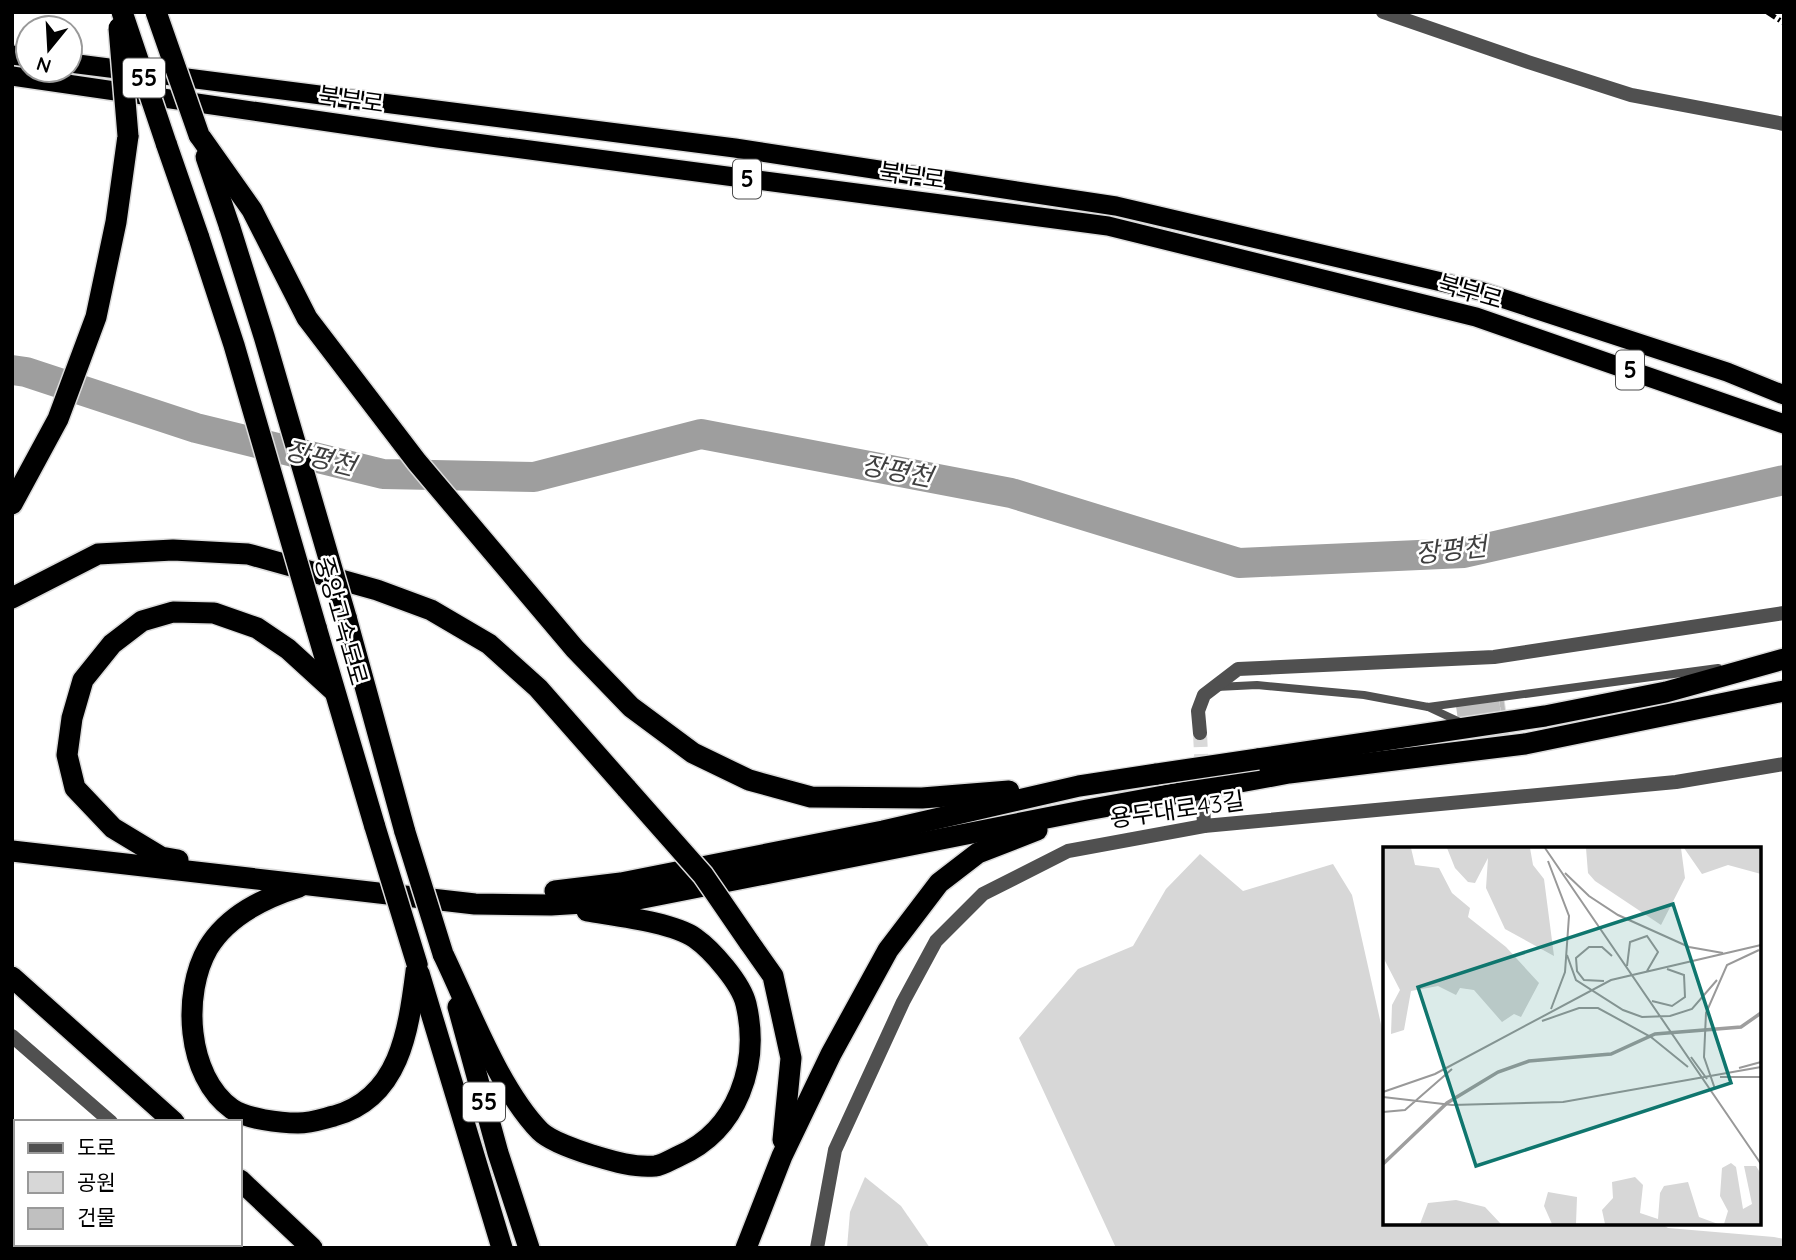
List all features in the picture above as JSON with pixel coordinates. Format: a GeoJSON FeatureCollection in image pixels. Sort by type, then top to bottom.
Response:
{"type":"FeatureCollection","features":[{"type":"Feature","properties":{"kind":"highway"},"geometry":{"type":"LineString","coordinates":[[12,504],[58,419],[96,317],[116,222],[128,136],[120,12]]}},
{"type":"Feature","properties":{"kind":"highway","name":"중앙고속도로"},"geometry":{"type":"LineString","coordinates":[[120,12],[199,238],[237,358],[502,1248]]}},
{"type":"Feature","properties":{"kind":"highway","name":"중앙고속도로"},"geometry":{"type":"LineString","coordinates":[[156,12],[264,336],[498,1153],[529,1248]]}},
{"type":"Feature","properties":{"kind":"highway","name":"북부로"},"geometry":{"type":"LineString","coordinates":[[84,65],[735,148],[1116,206],[1480,291],[1727,372],[1784,395]]}},
{"type":"Feature","properties":{"kind":"highway","name":"북부로"},"geometry":{"type":"LineString","coordinates":[[12,76],[438,138],[1108,226],[1476,317],[1784,424]]}},
{"type":"Feature","properties":{"kind":"highway"},"geometry":{"type":"LineString","coordinates":[[199,135],[252,210],[307,318],[417,462],[575,649],[631,707],[693,753],[749,780],[811,797],[922,798],[1079,786]]}},
{"type":"Feature","properties":{"kind":"highway"},"geometry":{"type":"LineString","coordinates":[[12,598],[98,554],[173,550],[248,554],[377,590],[431,610],[489,644],[538,688],[703,875],[773,976],[791,1058],[782,1156]]}},
{"type":"Feature","properties":{"kind":"highway"},"geometry":{"type":"LineString","coordinates":[[334,691],[288,649],[257,628],[214,613],[173,612],[142,621],[111,645],[83,680],[72,718],[67,755],[75,788],[113,828],[161,857],[325,879],[473,893],[563,891],[621,883],[883,831],[1079,786],[1545,716],[1666,692],[1784,659]]}},
{"type":"Feature","properties":{"kind":"highway"},"geometry":{"type":"LineString","coordinates":[[12,851],[475,904],[551,905],[633,900],[1289,773],[1525,744],[1784,691]]}},
{"type":"Feature","properties":{"kind":"highway"},"geometry":{"type":"LineString","coordinates":[[746,1248],[782,1156],[831,1054],[888,950],[939,883],[978,853],[1087,810]]}},
{"type":"Feature","properties":{"kind":"highway"},"geometry":{"type":"LineString","coordinates":[[303,886],[270,896],[233,919],[208,948],[194,986],[192,1030],[198,1061],[213,1090],[233,1110],[276,1123],[308,1123],[352,1111],[380,1088],[400,1055],[410,1019],[417,964]]}},
{"type":"Feature","properties":{"kind":"highway"},"geometry":{"type":"LineString","coordinates":[[443,954],[507,1087],[541,1133],[580,1151],[621,1163],[656,1166],[698,1147],[728,1117],[745,1083],[750,1033],[746,1001],[722,962],[693,937],[648,921],[551,905]]}},
{"type":"Feature","properties":{"kind":"highway"},"geometry":{"type":"LineString","coordinates":[[12,977],[172,1120]]}},
{"type":"Feature","properties":{"kind":"highway"},"geometry":{"type":"LineString","coordinates":[[242,1182],[312,1248]]}},
{"type":"Feature","properties":{"kind":"street"},"geometry":{"type":"LineString","coordinates":[[1384,12],[1631,94],[1784,124]]}},
{"type":"Feature","properties":{"kind":"street"},"geometry":{"type":"LineString","coordinates":[[1200,733],[1198,711],[1204,695],[1238,669],[1494,657],[1784,612]]}},
{"type":"Feature","properties":{"kind":"street","name":"용두대로43길"},"geometry":{"type":"LineString","coordinates":[[817,1248],[835,1150],[903,1002],[936,941],[983,894],[1068,851],[1204,826],[1676,782],[1784,764]]}},
{"type":"Feature","properties":{"kind":"street"},"geometry":{"type":"LineString","coordinates":[[1203,803],[1204,826]]}},
{"type":"Feature","properties":{"kind":"street"},"geometry":{"type":"LineString","coordinates":[[12,1036],[109,1120]]}},
{"type":"Feature","properties":{"kind":"lane"},"geometry":{"type":"LineString","coordinates":[[1214,687],[1257,685],[1364,695],[1428,706],[1784,659]]}},
{"type":"Feature","properties":{"kind":"lane"},"geometry":{"type":"LineString","coordinates":[[1428,706],[1469,727]]}},
{"type":"Feature","properties":{"kind":"green space"},"geometry":{"type":"Polygon","coordinates":[[[1200,854],[1243,891],[1333,864],[1352,895],[1383,1033],[1383,1225],[1663,1225],[1668,1228],[1774,1237],[1784,1239],[1784,1248],[1116,1248],[1019,1038],[1078,969],[1133,946],[1166,889],[1200,854]]]}},
{"type":"Feature","properties":{"kind":"green space"},"geometry":{"type":"Polygon","coordinates":[[[865,1177],[901,1206],[930,1248],[847,1248],[850,1212],[865,1177]]]}},
{"type":"Feature","properties":{"kind":"green space"},"geometry":{"type":"Polygon","coordinates":[[[179,1246],[180,1248],[18,1248],[179,1246]]]}},
{"type":"Feature","properties":{"kind":"building"},"geometry":{"type":"Polygon","coordinates":[[[1499,700],[1507,757],[1464,763],[1456,706],[1499,700]]]}},
{"type":"Feature","properties":{"kind":"waterway","name":"장평천"},"geometry":{"type":"LineString","coordinates":[[12,370],[26,372],[196,428],[383,474],[534,477],[701,434],[1011,493],[1239,563],[1464,553],[1784,480]]}},
{"type":"Feature","properties":{"kind":"tunnel"},"geometry":{"type":"LineString","coordinates":[[1200,733],[1202,774]]}},
{"type":"Feature","properties":{"kind":"railway"},"geometry":{"type":"LineString","coordinates":[[1767,12],[1784,23]]}}]}
